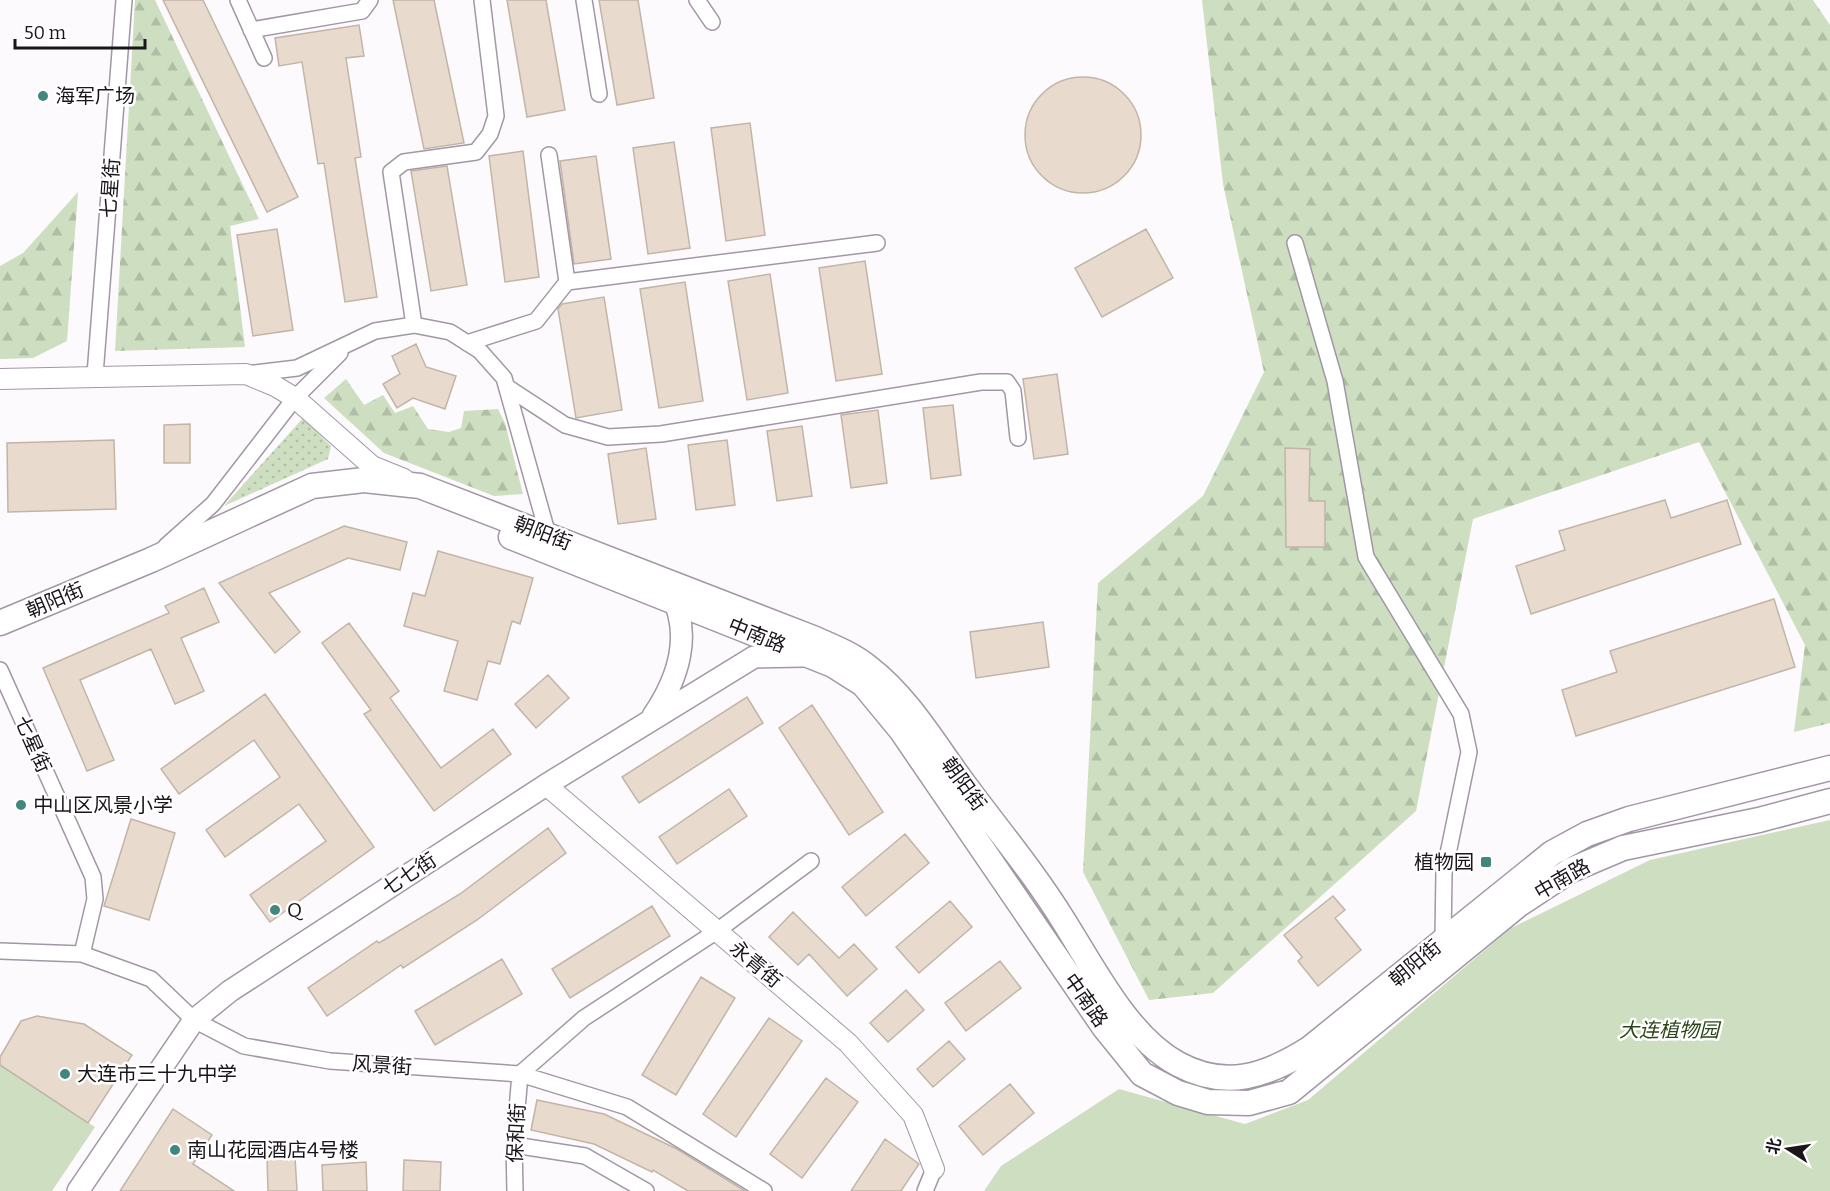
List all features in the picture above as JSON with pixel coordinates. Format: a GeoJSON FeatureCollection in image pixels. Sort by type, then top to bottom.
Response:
{"type":"FeatureCollection","features":[{"type":"Feature","properties":{"kind":"main road","name":"朝阳街"},"geometry":{"type":"LineString","coordinates":[[0,623],[151,560],[312,486],[364,480],[420,486],[848,653],[889,685],[1059,912],[1113,999],[1134,1025],[1177,1063],[1202,1074],[1230,1078],[1261,1074],[1278,1068],[1310,1049],[1552,853],[1587,834],[1629,819],[1826,770]]}},
{"type":"Feature","properties":{"kind":"main road","name":"中南路"},"geometry":{"type":"LineString","coordinates":[[420,486],[441,509],[833,665],[863,684],[889,715],[1104,1028],[1143,1074],[1178,1093],[1208,1102],[1249,1103],[1289,1092],[1518,905],[1571,870],[1623,848],[1759,820],[1830,801]]}},
{"type":"Feature","properties":{"kind":"main road"},"geometry":{"type":"LineString","coordinates":[[649,722],[664,700],[681,660],[682,634],[677,604],[664,580]]}},
{"type":"Feature","properties":{"kind":"main road","name":"七七街"},"geometry":{"type":"LineString","coordinates":[[78,1191],[194,1020],[230,991],[546,785],[754,657],[792,654],[813,657]]}},
{"type":"Feature","properties":{"kind":"main road"},"geometry":{"type":"LineString","coordinates":[[1759,820],[1830,813]]}},
{"type":"Feature","properties":{"kind":"street","name":"七星街"},"geometry":{"type":"LineString","coordinates":[[95,375],[124,0]]}},
{"type":"Feature","properties":{"kind":"street"},"geometry":{"type":"LineString","coordinates":[[238,0],[264,58]]}},
{"type":"Feature","properties":{"kind":"street"},"geometry":{"type":"LineString","coordinates":[[251,30],[362,11],[370,0]]}},
{"type":"Feature","properties":{"kind":"street"},"geometry":{"type":"LineString","coordinates":[[414,325],[391,172],[404,162],[476,152],[490,134],[496,116],[482,0]]}},
{"type":"Feature","properties":{"kind":"street"},"geometry":{"type":"LineString","coordinates":[[584,0],[599,94]]}},
{"type":"Feature","properties":{"kind":"street"},"geometry":{"type":"LineString","coordinates":[[697,0],[712,22]]}},
{"type":"Feature","properties":{"kind":"street"},"geometry":{"type":"LineString","coordinates":[[549,154],[567,282]]}},
{"type":"Feature","properties":{"kind":"street"},"geometry":{"type":"LineString","coordinates":[[467,343],[536,321],[567,282],[876,243]]}},
{"type":"Feature","properties":{"kind":"street"},"geometry":{"type":"LineString","coordinates":[[1295,243],[1335,381],[1366,557],[1461,714],[1469,752],[1444,873],[1443,939]]}},
{"type":"Feature","properties":{"kind":"street"},"geometry":{"type":"LineString","coordinates":[[0,379],[95,375],[246,374],[297,368],[347,347],[375,331],[414,325],[450,332],[480,351],[504,378],[548,535]]}},
{"type":"Feature","properties":{"kind":"street"},"geometry":{"type":"LineString","coordinates":[[151,560],[213,504],[295,398],[347,347]]}},
{"type":"Feature","properties":{"kind":"street"},"geometry":{"type":"LineString","coordinates":[[246,374],[275,386],[295,398],[372,466],[420,486]]}},
{"type":"Feature","properties":{"kind":"street"},"geometry":{"type":"LineString","coordinates":[[507,387],[565,425],[608,437],[662,434],[981,382],[1007,382],[1013,391],[1018,438]]}},
{"type":"Feature","properties":{"kind":"street","name":"七星街"},"geometry":{"type":"LineString","coordinates":[[0,670],[93,877],[95,899],[82,954]]}},
{"type":"Feature","properties":{"kind":"street","name":"永青街"},"geometry":{"type":"LineString","coordinates":[[546,785],[848,1042],[913,1115],[934,1169]]}},
{"type":"Feature","properties":{"kind":"street"},"geometry":{"type":"LineString","coordinates":[[520,1074],[584,1018],[717,932],[811,861]]}},
{"type":"Feature","properties":{"kind":"street","name":"风景街"},"geometry":{"type":"LineString","coordinates":[[0,951],[82,954],[151,979],[194,1020],[244,1046],[319,1059],[520,1074],[627,1107],[764,1191]]}},
{"type":"Feature","properties":{"kind":"street","name":"保和街"},"geometry":{"type":"LineString","coordinates":[[514,1191],[514,1145],[520,1074]]}},
{"type":"Feature","properties":{"kind":"street"},"geometry":{"type":"LineString","coordinates":[[514,1145],[585,1156],[646,1191]]}},
{"type":"Feature","properties":{"kind":"street"},"geometry":{"type":"LineString","coordinates":[[925,1191],[934,1169]]}},
{"type":"Feature","properties":{"kind":"green space"},"geometry":{"type":"Polygon","coordinates":[[[135,0],[155,0],[259,219],[230,226],[245,347],[115,351],[135,0]]]}},
{"type":"Feature","properties":{"kind":"green space"},"geometry":{"type":"Polygon","coordinates":[[[1202,0],[1813,0],[1830,25],[1830,723],[1794,732],[1805,645],[1699,442],[1473,519],[1416,811],[1213,993],[1149,1000],[1083,872],[1098,583],[1203,496],[1264,372],[1223,184],[1202,0]]]}},
{"type":"Feature","properties":{"kind":"green space"},"geometry":{"type":"Polygon","coordinates":[[[78,192],[67,341],[33,358],[0,359],[0,266],[23,253],[78,192]]]}},
{"type":"Feature","properties":{"kind":"green space"},"geometry":{"type":"Polygon","coordinates":[[[346,379],[364,405],[383,395],[395,413],[413,406],[428,429],[449,432],[461,428],[464,411],[498,409],[505,423],[523,494],[494,496],[384,453],[324,398],[346,379]]]}},
{"type":"Feature","properties":{"kind":"green space"},"geometry":{"type":"Polygon","coordinates":[[[303,418],[331,446],[328,459],[224,506],[303,418]]]}},
{"type":"Feature","properties":{"kind":"green space","name":"大连植物园"},"geometry":{"type":"Polygon","coordinates":[[[1830,820],[1830,1191],[984,1191],[1001,1166],[1119,1089],[1245,1124],[1308,1100],[1511,928],[1650,860],[1830,820]]]}},
{"type":"Feature","properties":{"kind":"green space"},"geometry":{"type":"Polygon","coordinates":[[[0,1065],[95,1127],[52,1191],[0,1191],[0,1065]]]}},
{"type":"Feature","properties":{"kind":"building"},"geometry":{"type":"Polygon","coordinates":[[[163,0],[203,0],[298,197],[267,212],[163,0]]]}},
{"type":"Feature","properties":{"kind":"building"},"geometry":{"type":"Polygon","coordinates":[[[393,0],[434,0],[464,143],[424,149],[393,0]]]}},
{"type":"Feature","properties":{"kind":"building"},"geometry":{"type":"Polygon","coordinates":[[[507,0],[546,0],[565,110],[527,117],[507,0]]]}},
{"type":"Feature","properties":{"kind":"building"},"geometry":{"type":"Polygon","coordinates":[[[599,0],[638,0],[654,98],[617,105],[599,0]]]}},
{"type":"Feature","properties":{"kind":"building"},"geometry":{"type":"Polygon","coordinates":[[[359,25],[364,56],[346,58],[361,157],[355,158],[377,297],[345,302],[324,163],[318,164],[302,62],[279,66],[275,38],[359,25]]]}},
{"type":"Feature","properties":{"kind":"building"},"geometry":{"type":"Polygon","coordinates":[[[1083,77],[1105,82],[1124,94],[1136,113],[1141,135],[1136,157],[1124,176],[1105,188],[1083,193],[1061,188],[1042,176],[1030,157],[1025,135],[1030,113],[1042,94],[1061,82],[1083,77]]]}},
{"type":"Feature","properties":{"kind":"building"},"geometry":{"type":"Polygon","coordinates":[[[750,123],[765,235],[726,241],[711,128],[750,123]]]}},
{"type":"Feature","properties":{"kind":"building"},"geometry":{"type":"Polygon","coordinates":[[[674,142],[690,248],[648,254],[633,148],[674,142]]]}},
{"type":"Feature","properties":{"kind":"building"},"geometry":{"type":"Polygon","coordinates":[[[523,151],[539,277],[505,282],[489,156],[523,151]]]}},
{"type":"Feature","properties":{"kind":"building"},"geometry":{"type":"Polygon","coordinates":[[[596,156],[611,259],[574,264],[560,161],[596,156]]]}},
{"type":"Feature","properties":{"kind":"building"},"geometry":{"type":"Polygon","coordinates":[[[447,166],[467,285],[431,291],[411,171],[447,166]]]}},
{"type":"Feature","properties":{"kind":"building"},"geometry":{"type":"Polygon","coordinates":[[[277,229],[293,330],[253,336],[237,235],[277,229]]]}},
{"type":"Feature","properties":{"kind":"building"},"geometry":{"type":"Polygon","coordinates":[[[1146,229],[1173,278],[1102,317],[1075,268],[1146,229]]]}},
{"type":"Feature","properties":{"kind":"building"},"geometry":{"type":"Polygon","coordinates":[[[865,261],[882,374],[836,381],[819,268],[865,261]]]}},
{"type":"Feature","properties":{"kind":"building"},"geometry":{"type":"Polygon","coordinates":[[[770,274],[788,393],[747,400],[728,281],[770,274]]]}},
{"type":"Feature","properties":{"kind":"building"},"geometry":{"type":"Polygon","coordinates":[[[685,282],[703,401],[659,408],[640,289],[685,282]]]}},
{"type":"Feature","properties":{"kind":"building"},"geometry":{"type":"Polygon","coordinates":[[[604,297],[622,410],[576,418],[558,309],[562,304],[604,297]]]}},
{"type":"Feature","properties":{"kind":"building"},"geometry":{"type":"Polygon","coordinates":[[[416,344],[426,367],[456,376],[445,409],[413,398],[397,408],[383,384],[400,374],[392,356],[416,344]]]}},
{"type":"Feature","properties":{"kind":"building"},"geometry":{"type":"Polygon","coordinates":[[[1057,374],[1068,454],[1034,459],[1023,379],[1057,374]]]}},
{"type":"Feature","properties":{"kind":"building"},"geometry":{"type":"Polygon","coordinates":[[[953,405],[961,475],[931,479],[923,408],[953,405]]]}},
{"type":"Feature","properties":{"kind":"building"},"geometry":{"type":"Polygon","coordinates":[[[878,410],[887,483],[851,488],[841,415],[878,410]]]}},
{"type":"Feature","properties":{"kind":"building"},"geometry":{"type":"Polygon","coordinates":[[[190,424],[190,463],[164,463],[164,425],[190,424]]]}},
{"type":"Feature","properties":{"kind":"building"},"geometry":{"type":"Polygon","coordinates":[[[802,426],[812,496],[777,501],[767,431],[802,426]]]}},
{"type":"Feature","properties":{"kind":"building"},"geometry":{"type":"Polygon","coordinates":[[[114,440],[116,509],[8,512],[7,443],[114,440]]]}},
{"type":"Feature","properties":{"kind":"building"},"geometry":{"type":"Polygon","coordinates":[[[727,440],[735,505],[696,510],[688,445],[727,440]]]}},
{"type":"Feature","properties":{"kind":"building"},"geometry":{"type":"Polygon","coordinates":[[[646,448],[656,519],[618,524],[608,454],[646,448]]]}},
{"type":"Feature","properties":{"kind":"building"},"geometry":{"type":"Polygon","coordinates":[[[1285,448],[1310,449],[1309,501],[1325,501],[1325,547],[1286,547],[1285,448]]]}},
{"type":"Feature","properties":{"kind":"building"},"geometry":{"type":"Polygon","coordinates":[[[1665,500],[1671,518],[1727,500],[1741,544],[1531,614],[1516,566],[1565,550],[1559,531],[1665,500]]]}},
{"type":"Feature","properties":{"kind":"building"},"geometry":{"type":"Polygon","coordinates":[[[344,526],[407,542],[400,570],[348,558],[269,593],[300,632],[275,653],[219,583],[344,526]]]}},
{"type":"Feature","properties":{"kind":"building"},"geometry":{"type":"Polygon","coordinates":[[[438,551],[533,578],[520,624],[512,621],[500,664],[488,661],[477,700],[444,691],[458,641],[404,626],[413,593],[425,596],[438,551]]]}},
{"type":"Feature","properties":{"kind":"building"},"geometry":{"type":"Polygon","coordinates":[[[204,588],[219,622],[181,638],[204,691],[175,704],[151,649],[80,680],[114,760],[87,771],[43,668],[169,613],[165,606],[204,588]]]}},
{"type":"Feature","properties":{"kind":"building"},"geometry":{"type":"Polygon","coordinates":[[[1774,599],[1795,667],[1576,736],[1562,690],[1617,672],[1610,651],[1774,599]]]}},
{"type":"Feature","properties":{"kind":"building"},"geometry":{"type":"Polygon","coordinates":[[[1043,622],[1049,667],[976,678],[970,632],[1043,622]]]}},
{"type":"Feature","properties":{"kind":"building"},"geometry":{"type":"Polygon","coordinates":[[[349,623],[399,691],[390,698],[441,768],[493,729],[511,754],[434,811],[364,714],[371,710],[322,643],[349,623]]]}},
{"type":"Feature","properties":{"kind":"building"},"geometry":{"type":"Polygon","coordinates":[[[548,675],[569,698],[536,728],[515,704],[548,675]]]}},
{"type":"Feature","properties":{"kind":"building"},"geometry":{"type":"Polygon","coordinates":[[[265,694],[374,847],[270,922],[250,895],[326,841],[299,804],[225,857],[206,830],[280,777],[254,740],[179,794],[161,769],[265,694]]]}},
{"type":"Feature","properties":{"kind":"building"},"geometry":{"type":"Polygon","coordinates":[[[747,697],[763,723],[639,803],[622,777],[747,697]]]}},
{"type":"Feature","properties":{"kind":"building"},"geometry":{"type":"Polygon","coordinates":[[[812,705],[883,812],[849,835],[779,728],[812,705]]]}},
{"type":"Feature","properties":{"kind":"building"},"geometry":{"type":"Polygon","coordinates":[[[729,789],[747,816],[677,864],[659,837],[729,789]]]}},
{"type":"Feature","properties":{"kind":"building"},"geometry":{"type":"Polygon","coordinates":[[[131,819],[175,833],[149,920],[104,906],[131,819]]]}},
{"type":"Feature","properties":{"kind":"building"},"geometry":{"type":"Polygon","coordinates":[[[548,828],[566,853],[477,920],[403,968],[401,965],[327,1016],[308,988],[377,941],[379,943],[460,894],[548,828]]]}},
{"type":"Feature","properties":{"kind":"building"},"geometry":{"type":"Polygon","coordinates":[[[905,834],[929,863],[866,916],[842,887],[905,834]]]}},
{"type":"Feature","properties":{"kind":"building"},"geometry":{"type":"Polygon","coordinates":[[[1333,896],[1345,910],[1335,918],[1361,950],[1318,986],[1298,961],[1302,957],[1284,935],[1333,896]]]}},
{"type":"Feature","properties":{"kind":"building"},"geometry":{"type":"Polygon","coordinates":[[[950,901],[972,927],[919,973],[896,947],[950,901]]]}},
{"type":"Feature","properties":{"kind":"building"},"geometry":{"type":"Polygon","coordinates":[[[652,906],[670,936],[570,998],[552,969],[652,906]]]}},
{"type":"Feature","properties":{"kind":"building"},"geometry":{"type":"Polygon","coordinates":[[[793,912],[839,958],[854,944],[877,969],[847,996],[809,954],[798,965],[769,937],[793,912]]]}},
{"type":"Feature","properties":{"kind":"building"},"geometry":{"type":"Polygon","coordinates":[[[502,959],[522,994],[435,1045],[415,1011],[502,959]]]}},
{"type":"Feature","properties":{"kind":"building"},"geometry":{"type":"Polygon","coordinates":[[[1000,961],[1021,988],[966,1031],[945,1003],[1000,961]]]}},
{"type":"Feature","properties":{"kind":"building"},"geometry":{"type":"Polygon","coordinates":[[[701,977],[735,998],[676,1095],[642,1075],[701,977]]]}},
{"type":"Feature","properties":{"kind":"building"},"geometry":{"type":"Polygon","coordinates":[[[906,990],[924,1010],[888,1042],[870,1023],[906,990]]]}},
{"type":"Feature","properties":{"kind":"building"},"geometry":{"type":"Polygon","coordinates":[[[37,1016],[84,1024],[132,1055],[88,1123],[0,1065],[0,1057],[21,1021],[37,1016]]]}},
{"type":"Feature","properties":{"kind":"building"},"geometry":{"type":"Polygon","coordinates":[[[769,1018],[802,1041],[736,1137],[703,1114],[769,1018]]]}},
{"type":"Feature","properties":{"kind":"building"},"geometry":{"type":"Polygon","coordinates":[[[949,1041],[965,1059],[933,1087],[917,1069],[949,1041]]]}},
{"type":"Feature","properties":{"kind":"building"},"geometry":{"type":"Polygon","coordinates":[[[826,1078],[858,1102],[802,1178],[770,1154],[826,1078]]]}},
{"type":"Feature","properties":{"kind":"building"},"geometry":{"type":"Polygon","coordinates":[[[1010,1084],[1034,1113],[983,1155],[959,1126],[1010,1084]]]}},
{"type":"Feature","properties":{"kind":"building"},"geometry":{"type":"Polygon","coordinates":[[[537,1100],[604,1114],[677,1149],[745,1191],[688,1191],[653,1170],[652,1172],[594,1144],[531,1130],[537,1100]]]}},
{"type":"Feature","properties":{"kind":"building","name":"南山花园酒店4号楼"},"geometry":{"type":"Polygon","coordinates":[[[173,1109],[212,1135],[193,1164],[234,1191],[120,1191],[173,1109]]]}},
{"type":"Feature","properties":{"kind":"building"},"geometry":{"type":"Polygon","coordinates":[[[885,1139],[919,1164],[901,1191],[851,1191],[885,1139]]]}},
{"type":"Feature","properties":{"kind":"building"},"geometry":{"type":"Polygon","coordinates":[[[295,1157],[297,1191],[268,1191],[267,1158],[295,1157]]]}},
{"type":"Feature","properties":{"kind":"building"},"geometry":{"type":"Polygon","coordinates":[[[404,1160],[441,1162],[440,1191],[403,1191],[404,1160]]]}},
{"type":"Feature","properties":{"kind":"building"},"geometry":{"type":"Polygon","coordinates":[[[366,1162],[367,1191],[323,1191],[322,1165],[366,1162]]]}},
{"type":"Feature","properties":{"kind":"place","name":"海军广场"},"geometry":{"type":"Point","coordinates":[43,96]}},
{"type":"Feature","properties":{"kind":"place","name":"中山区风景小学"},"geometry":{"type":"Point","coordinates":[21,805]}},
{"type":"Feature","properties":{"kind":"place","name":"植物园"},"geometry":{"type":"Point","coordinates":[1486,862]}},
{"type":"Feature","properties":{"kind":"place","name":"Q"},"geometry":{"type":"Point","coordinates":[275,910]}},
{"type":"Feature","properties":{"kind":"place","name":"大连市三十九中学"},"geometry":{"type":"Point","coordinates":[65,1074]}},
{"type":"Feature","properties":{"kind":"place","name":"南山花园酒店4号楼"},"geometry":{"type":"Point","coordinates":[175,1150]}}]}
